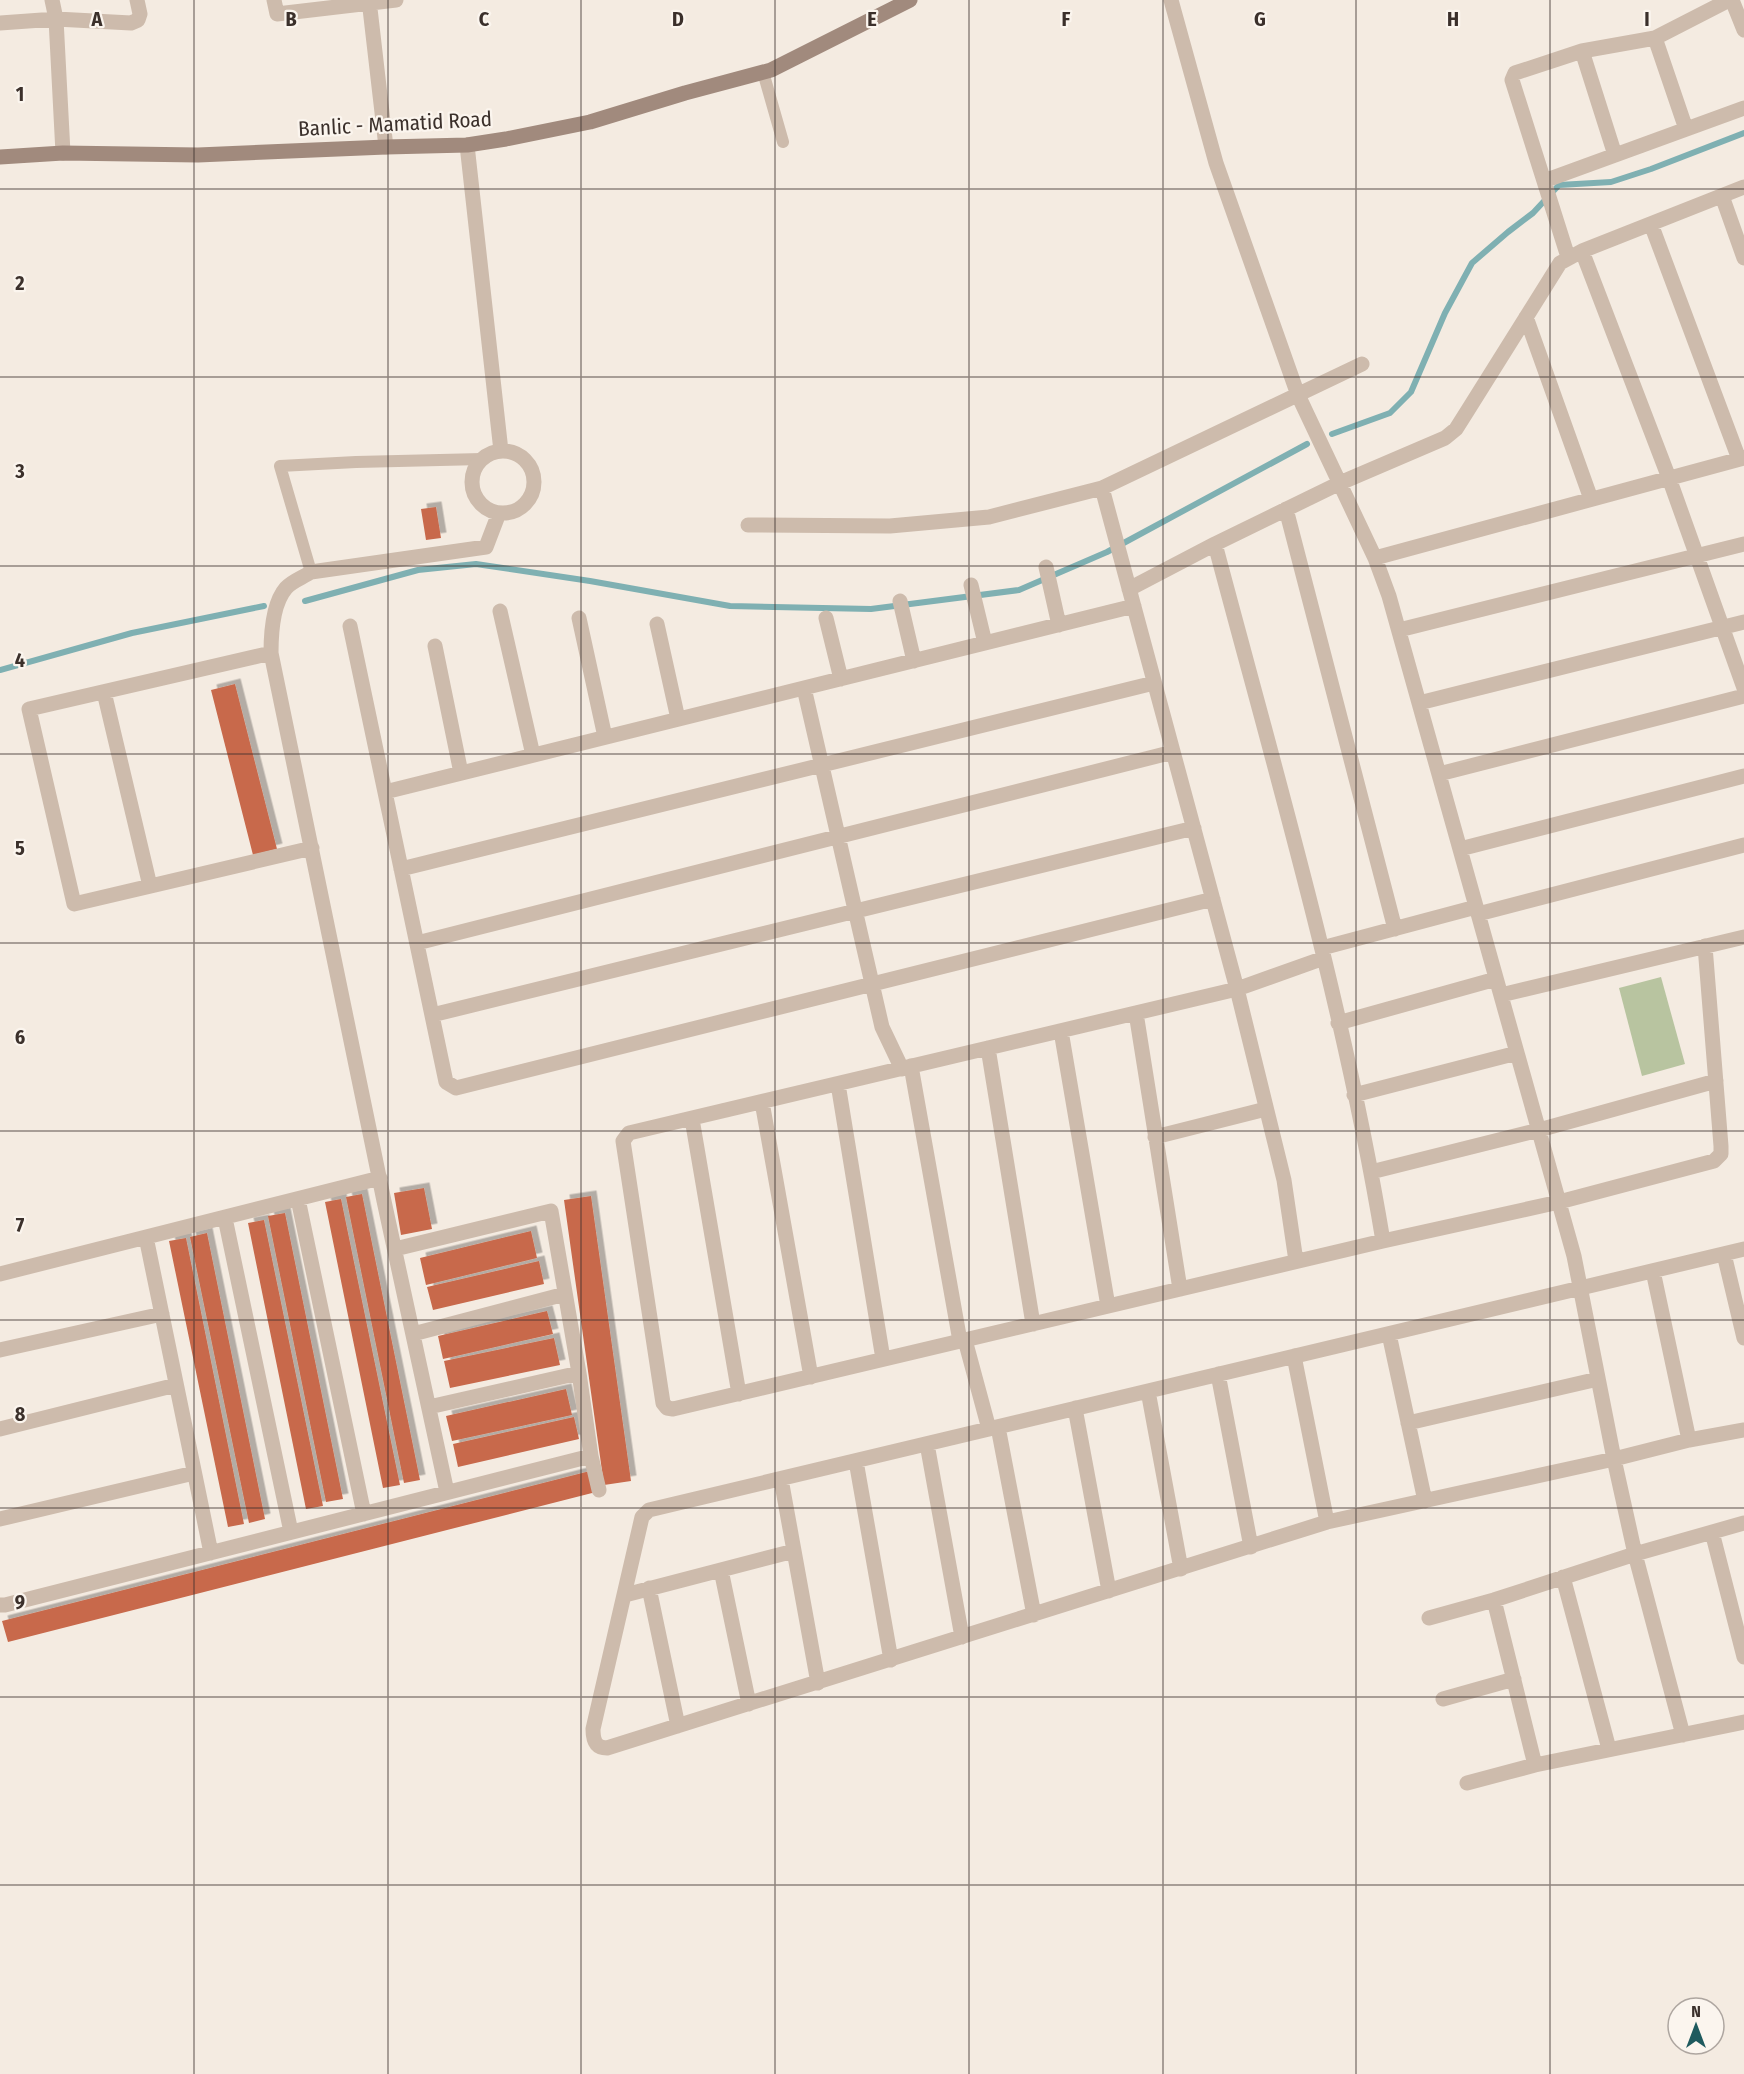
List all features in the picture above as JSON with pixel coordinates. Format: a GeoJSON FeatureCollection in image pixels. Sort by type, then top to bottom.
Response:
{"type":"FeatureCollection","features":[{"type":"Feature","properties":{"kind":"main road","name":"Banlic - Mamatid Road"},"geometry":{"type":"LineString","coordinates":[[0,157],[63,153],[198,155],[467,145],[590,122],[771,70],[910,0]]}},
{"type":"Feature","properties":{"kind":"street"},"geometry":{"type":"LineString","coordinates":[[52,0],[56,19],[63,153]]}},
{"type":"Feature","properties":{"kind":"street"},"geometry":{"type":"LineString","coordinates":[[0,23],[56,19],[131,23],[138,20],[140,14],[137,0]]}},
{"type":"Feature","properties":{"kind":"street"},"geometry":{"type":"LineString","coordinates":[[274,0],[277,14],[396,0]]}},
{"type":"Feature","properties":{"kind":"street"},"geometry":{"type":"LineString","coordinates":[[1171,0],[1216,163],[1298,395],[1375,558],[1389,596],[1574,1256],[1635,1554],[1683,1735]]}},
{"type":"Feature","properties":{"kind":"street"},"geometry":{"type":"LineString","coordinates":[[1744,30],[1730,0],[1655,38],[1582,51],[1515,73],[1512,80],[1544,181],[1669,478],[1744,688]]}},
{"type":"Feature","properties":{"kind":"street"},"geometry":{"type":"LineString","coordinates":[[369,2],[386,147]]}},
{"type":"Feature","properties":{"kind":"street"},"geometry":{"type":"LineString","coordinates":[[1655,38],[1686,129]]}},
{"type":"Feature","properties":{"kind":"street"},"geometry":{"type":"LineString","coordinates":[[1582,51],[1615,155]]}},
{"type":"Feature","properties":{"kind":"street"},"geometry":{"type":"LineString","coordinates":[[1544,181],[1744,108]]}},
{"type":"Feature","properties":{"kind":"street"},"geometry":{"type":"LineString","coordinates":[[467,145],[501,451]]}},
{"type":"Feature","properties":{"kind":"street"},"geometry":{"type":"LineString","coordinates":[[1129,589],[1340,483],[1445,438],[1456,429],[1560,263],[1575,254],[1744,187]]}},
{"type":"Feature","properties":{"kind":"street"},"geometry":{"type":"LineString","coordinates":[[1722,196],[1744,258]]}},
{"type":"Feature","properties":{"kind":"street"},"geometry":{"type":"LineString","coordinates":[[1375,558],[1742,458],[1651,224]]}},
{"type":"Feature","properties":{"kind":"street"},"geometry":{"type":"LineString","coordinates":[[1526,317],[1592,499]]}},
{"type":"Feature","properties":{"kind":"street"},"geometry":{"type":"LineString","coordinates":[[748,525],[890,525],[989,517],[1102,488],[1362,364]]}},
{"type":"Feature","properties":{"kind":"street"},"geometry":{"type":"LineString","coordinates":[[501,451],[521,456],[533,473],[535,484],[533,494],[527,503],[509,513],[489,510],[475,496],[472,487],[472,476],[482,459],[491,453],[501,451]]}},
{"type":"Feature","properties":{"kind":"street"},"geometry":{"type":"LineString","coordinates":[[1102,488],[1237,989],[1284,1180],[1296,1261]]}},
{"type":"Feature","properties":{"kind":"street"},"geometry":{"type":"LineString","coordinates":[[1286,509],[1395,929]]}},
{"type":"Feature","properties":{"kind":"street"},"geometry":{"type":"LineString","coordinates":[[447,1492],[271,653],[271,635],[275,611],[286,587],[311,573],[486,547],[499,513]]}},
{"type":"Feature","properties":{"kind":"street"},"geometry":{"type":"LineString","coordinates":[[1215,544],[1323,953],[1371,1172],[1383,1241]]}},
{"type":"Feature","properties":{"kind":"street"},"geometry":{"type":"LineString","coordinates":[[1399,630],[1744,544]]}},
{"type":"Feature","properties":{"kind":"street"},"geometry":{"type":"LineString","coordinates":[[1046,567],[1059,624]]}},
{"type":"Feature","properties":{"kind":"street"},"geometry":{"type":"LineString","coordinates":[[971,585],[985,643]]}},
{"type":"Feature","properties":{"kind":"street"},"geometry":{"type":"LineString","coordinates":[[900,601],[914,661]]}},
{"type":"Feature","properties":{"kind":"street"},"geometry":{"type":"LineString","coordinates":[[385,792],[1134,606]]}},
{"type":"Feature","properties":{"kind":"street"},"geometry":{"type":"LineString","coordinates":[[500,611],[533,755]]}},
{"type":"Feature","properties":{"kind":"street"},"geometry":{"type":"LineString","coordinates":[[579,618],[605,737]]}},
{"type":"Feature","properties":{"kind":"street"},"geometry":{"type":"LineString","coordinates":[[826,618],[841,679]]}},
{"type":"Feature","properties":{"kind":"street"},"geometry":{"type":"LineString","coordinates":[[1419,703],[1744,622]]}},
{"type":"Feature","properties":{"kind":"street"},"geometry":{"type":"LineString","coordinates":[[657,624],[678,719]]}},
{"type":"Feature","properties":{"kind":"street"},"geometry":{"type":"LineString","coordinates":[[350,626],[446,1082],[456,1088],[1213,899]]}},
{"type":"Feature","properties":{"kind":"street"},"geometry":{"type":"LineString","coordinates":[[435,646],[461,773]]}},
{"type":"Feature","properties":{"kind":"street"},"geometry":{"type":"LineString","coordinates":[[271,653],[29,710],[74,904],[312,848]]}},
{"type":"Feature","properties":{"kind":"street"},"geometry":{"type":"LineString","coordinates":[[401,869],[1154,683]]}},
{"type":"Feature","properties":{"kind":"street"},"geometry":{"type":"LineString","coordinates":[[804,688],[882,1027],[907,1067],[963,1341],[994,1428],[1034,1615]]}},
{"type":"Feature","properties":{"kind":"street"},"geometry":{"type":"LineString","coordinates":[[104,692],[150,886]]}},
{"type":"Feature","properties":{"kind":"street"},"geometry":{"type":"LineString","coordinates":[[1439,774],[1744,696]]}},
{"type":"Feature","properties":{"kind":"street"},"geometry":{"type":"LineString","coordinates":[[417,943],[1173,752]]}},
{"type":"Feature","properties":{"kind":"street"},"geometry":{"type":"LineString","coordinates":[[1460,849],[1744,776]]}},
{"type":"Feature","properties":{"kind":"street"},"geometry":{"type":"LineString","coordinates":[[432,1015],[1194,828]]}},
{"type":"Feature","properties":{"kind":"street"},"geometry":{"type":"LineString","coordinates":[[1705,946],[1721,1146],[1721,1154],[1709,1163],[1559,1202],[1296,1261],[673,1410],[667,1408],[663,1403],[623,1141],[629,1133],[1237,989],[1323,953],[1395,929],[1744,845]]}},
{"type":"Feature","properties":{"kind":"street"},"geometry":{"type":"LineString","coordinates":[[1501,995],[1744,937]]}},
{"type":"Feature","properties":{"kind":"street"},"geometry":{"type":"LineString","coordinates":[[1338,1023],[1497,979]]}},
{"type":"Feature","properties":{"kind":"street"},"geometry":{"type":"LineString","coordinates":[[1136,1013],[1180,1289]]}},
{"type":"Feature","properties":{"kind":"street"},"geometry":{"type":"LineString","coordinates":[[1061,1031],[1108,1306]]}},
{"type":"Feature","properties":{"kind":"street"},"geometry":{"type":"LineString","coordinates":[[988,1048],[1033,1324]]}},
{"type":"Feature","properties":{"kind":"street"},"geometry":{"type":"LineString","coordinates":[[1354,1095],[1517,1053]]}},
{"type":"Feature","properties":{"kind":"street"},"geometry":{"type":"LineString","coordinates":[[1371,1172],[1539,1130],[1716,1081]]}},
{"type":"Feature","properties":{"kind":"street"},"geometry":{"type":"LineString","coordinates":[[838,1084],[883,1359]]}},
{"type":"Feature","properties":{"kind":"street"},"geometry":{"type":"LineString","coordinates":[[762,1102],[811,1377]]}},
{"type":"Feature","properties":{"kind":"street"},"geometry":{"type":"LineString","coordinates":[[1155,1137],[1266,1109]]}},
{"type":"Feature","properties":{"kind":"street"},"geometry":{"type":"LineString","coordinates":[[692,1119],[739,1394]]}},
{"type":"Feature","properties":{"kind":"street"},"geometry":{"type":"LineString","coordinates":[[0,1274],[380,1178]]}},
{"type":"Feature","properties":{"kind":"street"},"geometry":{"type":"LineString","coordinates":[[298,1199],[364,1514]]}},
{"type":"Feature","properties":{"kind":"street"},"geometry":{"type":"LineString","coordinates":[[395,1249],[551,1212],[591,1456],[599,1490]]}},
{"type":"Feature","properties":{"kind":"street"},"geometry":{"type":"LineString","coordinates":[[225,1218],[291,1532]]}},
{"type":"Feature","properties":{"kind":"street"},"geometry":{"type":"LineString","coordinates":[[146,1237],[211,1553]]}},
{"type":"Feature","properties":{"kind":"street"},"geometry":{"type":"LineString","coordinates":[[1744,1249],[649,1510],[642,1516],[593,1729],[595,1744],[601,1748],[607,1748],[1327,1522],[1614,1459],[1689,1440],[1744,1430]]}},
{"type":"Feature","properties":{"kind":"street"},"geometry":{"type":"LineString","coordinates":[[1724,1254],[1744,1338]]}},
{"type":"Feature","properties":{"kind":"street"},"geometry":{"type":"LineString","coordinates":[[1653,1271],[1689,1440]]}},
{"type":"Feature","properties":{"kind":"street"},"geometry":{"type":"LineString","coordinates":[[413,1334],[566,1294]]}},
{"type":"Feature","properties":{"kind":"street"},"geometry":{"type":"LineString","coordinates":[[0,1350],[162,1314]]}},
{"type":"Feature","properties":{"kind":"street"},"geometry":{"type":"LineString","coordinates":[[1389,1334],[1425,1501]]}},
{"type":"Feature","properties":{"kind":"street"},"geometry":{"type":"LineString","coordinates":[[1294,1356],[1327,1522]]}},
{"type":"Feature","properties":{"kind":"street"},"geometry":{"type":"LineString","coordinates":[[429,1407],[579,1373]]}},
{"type":"Feature","properties":{"kind":"street"},"geometry":{"type":"LineString","coordinates":[[1218,1374],[1251,1547]]}},
{"type":"Feature","properties":{"kind":"street"},"geometry":{"type":"LineString","coordinates":[[1408,1423],[1598,1379]]}},
{"type":"Feature","properties":{"kind":"street"},"geometry":{"type":"LineString","coordinates":[[0,1429],[176,1385]]}},
{"type":"Feature","properties":{"kind":"street"},"geometry":{"type":"LineString","coordinates":[[1148,1391],[1181,1569]]}},
{"type":"Feature","properties":{"kind":"street"},"geometry":{"type":"LineString","coordinates":[[1074,1408],[1109,1591]]}},
{"type":"Feature","properties":{"kind":"street"},"geometry":{"type":"LineString","coordinates":[[927,1444],[962,1637]]}},
{"type":"Feature","properties":{"kind":"street"},"geometry":{"type":"LineString","coordinates":[[0,1605],[591,1456]]}},
{"type":"Feature","properties":{"kind":"street"},"geometry":{"type":"LineString","coordinates":[[856,1461],[891,1659]]}},
{"type":"Feature","properties":{"kind":"street"},"geometry":{"type":"LineString","coordinates":[[0,1519],[194,1473]]}},
{"type":"Feature","properties":{"kind":"street"},"geometry":{"type":"LineString","coordinates":[[781,1479],[818,1683]]}},
{"type":"Feature","properties":{"kind":"street"},"geometry":{"type":"LineString","coordinates":[[1429,1618],[1744,1523]]}},
{"type":"Feature","properties":{"kind":"street"},"geometry":{"type":"LineString","coordinates":[[1712,1532],[1744,1657]]}},
{"type":"Feature","properties":{"kind":"street"},"geometry":{"type":"LineString","coordinates":[[625,1595],[794,1551]]}},
{"type":"Feature","properties":{"kind":"street"},"geometry":{"type":"LineString","coordinates":[[721,1570],[749,1704]]}},
{"type":"Feature","properties":{"kind":"street"},"geometry":{"type":"LineString","coordinates":[[1563,1577],[1609,1749]]}},
{"type":"Feature","properties":{"kind":"street"},"geometry":{"type":"LineString","coordinates":[[649,1588],[678,1726]]}},
{"type":"Feature","properties":{"kind":"street"},"geometry":{"type":"LineString","coordinates":[[1494,1600],[1535,1765]]}},
{"type":"Feature","properties":{"kind":"street"},"geometry":{"type":"LineString","coordinates":[[1443,1699],[1514,1679]]}},
{"type":"Feature","properties":{"kind":"street"},"geometry":{"type":"LineString","coordinates":[[1467,1783],[1535,1765],[1744,1722]]}},
{"type":"Feature","properties":{"kind":"lane"},"geometry":{"type":"LineString","coordinates":[[763,72],[783,142]]}},
{"type":"Feature","properties":{"kind":"lane"},"geometry":{"type":"LineString","coordinates":[[311,573],[280,466],[482,459]]}},
{"type":"Feature","properties":{"kind":"green space"},"geometry":{"type":"Polygon","coordinates":[[[1661,977],[1685,1064],[1642,1076],[1619,988],[1661,977]]]}},
{"type":"Feature","properties":{"kind":"building"},"geometry":{"type":"Polygon","coordinates":[[[436,507],[441,538],[426,540],[421,509],[436,507]]]}},
{"type":"Feature","properties":{"kind":"building"},"geometry":{"type":"Polygon","coordinates":[[[235,684],[277,849],[253,855],[211,690],[235,684]]]}},
{"type":"Feature","properties":{"kind":"building"},"geometry":{"type":"Polygon","coordinates":[[[424,1188],[432,1229],[401,1235],[394,1193],[424,1188]]]}},
{"type":"Feature","properties":{"kind":"building"},"geometry":{"type":"Polygon","coordinates":[[[362,1194],[420,1480],[404,1483],[346,1197],[362,1194]]]}},
{"type":"Feature","properties":{"kind":"building"},"geometry":{"type":"Polygon","coordinates":[[[591,1196],[631,1481],[604,1485],[564,1200],[591,1196]]]}},
{"type":"Feature","properties":{"kind":"building"},"geometry":{"type":"Polygon","coordinates":[[[341,1199],[400,1485],[383,1488],[325,1202],[341,1199]]]}},
{"type":"Feature","properties":{"kind":"building"},"geometry":{"type":"Polygon","coordinates":[[[285,1213],[343,1499],[326,1502],[268,1216],[285,1213]]]}},
{"type":"Feature","properties":{"kind":"building"},"geometry":{"type":"Polygon","coordinates":[[[264,1220],[323,1506],[306,1509],[248,1223],[264,1220]]]}},
{"type":"Feature","properties":{"kind":"building"},"geometry":{"type":"Polygon","coordinates":[[[531,1231],[537,1258],[426,1285],[420,1258],[531,1231]]]}},
{"type":"Feature","properties":{"kind":"building"},"geometry":{"type":"Polygon","coordinates":[[[207,1233],[265,1519],[249,1523],[190,1237],[207,1233]]]}},
{"type":"Feature","properties":{"kind":"building"},"geometry":{"type":"Polygon","coordinates":[[[186,1238],[244,1524],[228,1527],[169,1241],[186,1238]]]}},
{"type":"Feature","properties":{"kind":"building"},"geometry":{"type":"Polygon","coordinates":[[[539,1261],[544,1284],[433,1310],[427,1287],[539,1261]]]}},
{"type":"Feature","properties":{"kind":"building"},"geometry":{"type":"Polygon","coordinates":[[[547,1311],[553,1334],[443,1359],[438,1336],[547,1311]]]}},
{"type":"Feature","properties":{"kind":"building"},"geometry":{"type":"Polygon","coordinates":[[[554,1338],[560,1365],[450,1388],[444,1361],[554,1338]]]}},
{"type":"Feature","properties":{"kind":"building"},"geometry":{"type":"Polygon","coordinates":[[[566,1389],[572,1415],[452,1441],[446,1416],[566,1389]]]}},
{"type":"Feature","properties":{"kind":"building"},"geometry":{"type":"Polygon","coordinates":[[[574,1417],[579,1439],[458,1467],[453,1444],[574,1417]]]}},
{"type":"Feature","properties":{"kind":"building"},"geometry":{"type":"Polygon","coordinates":[[[590,1471],[596,1492],[8,1642],[2,1621],[590,1471]]]}},
{"type":"Feature","properties":{"kind":"waterway"},"geometry":{"type":"LineString","coordinates":[[1332,434],[1390,413],[1411,392],[1445,313],[1472,263],[1533,213],[1559,185],[1611,182],[1744,133]]}},
{"type":"Feature","properties":{"kind":"waterway"},"geometry":{"type":"LineString","coordinates":[[305,601],[418,570],[476,564],[590,581],[730,606],[871,609],[1019,590],[1107,552],[1307,444]]}},
{"type":"Feature","properties":{"kind":"waterway"},"geometry":{"type":"LineString","coordinates":[[0,670],[132,633],[264,606]]}}]}
